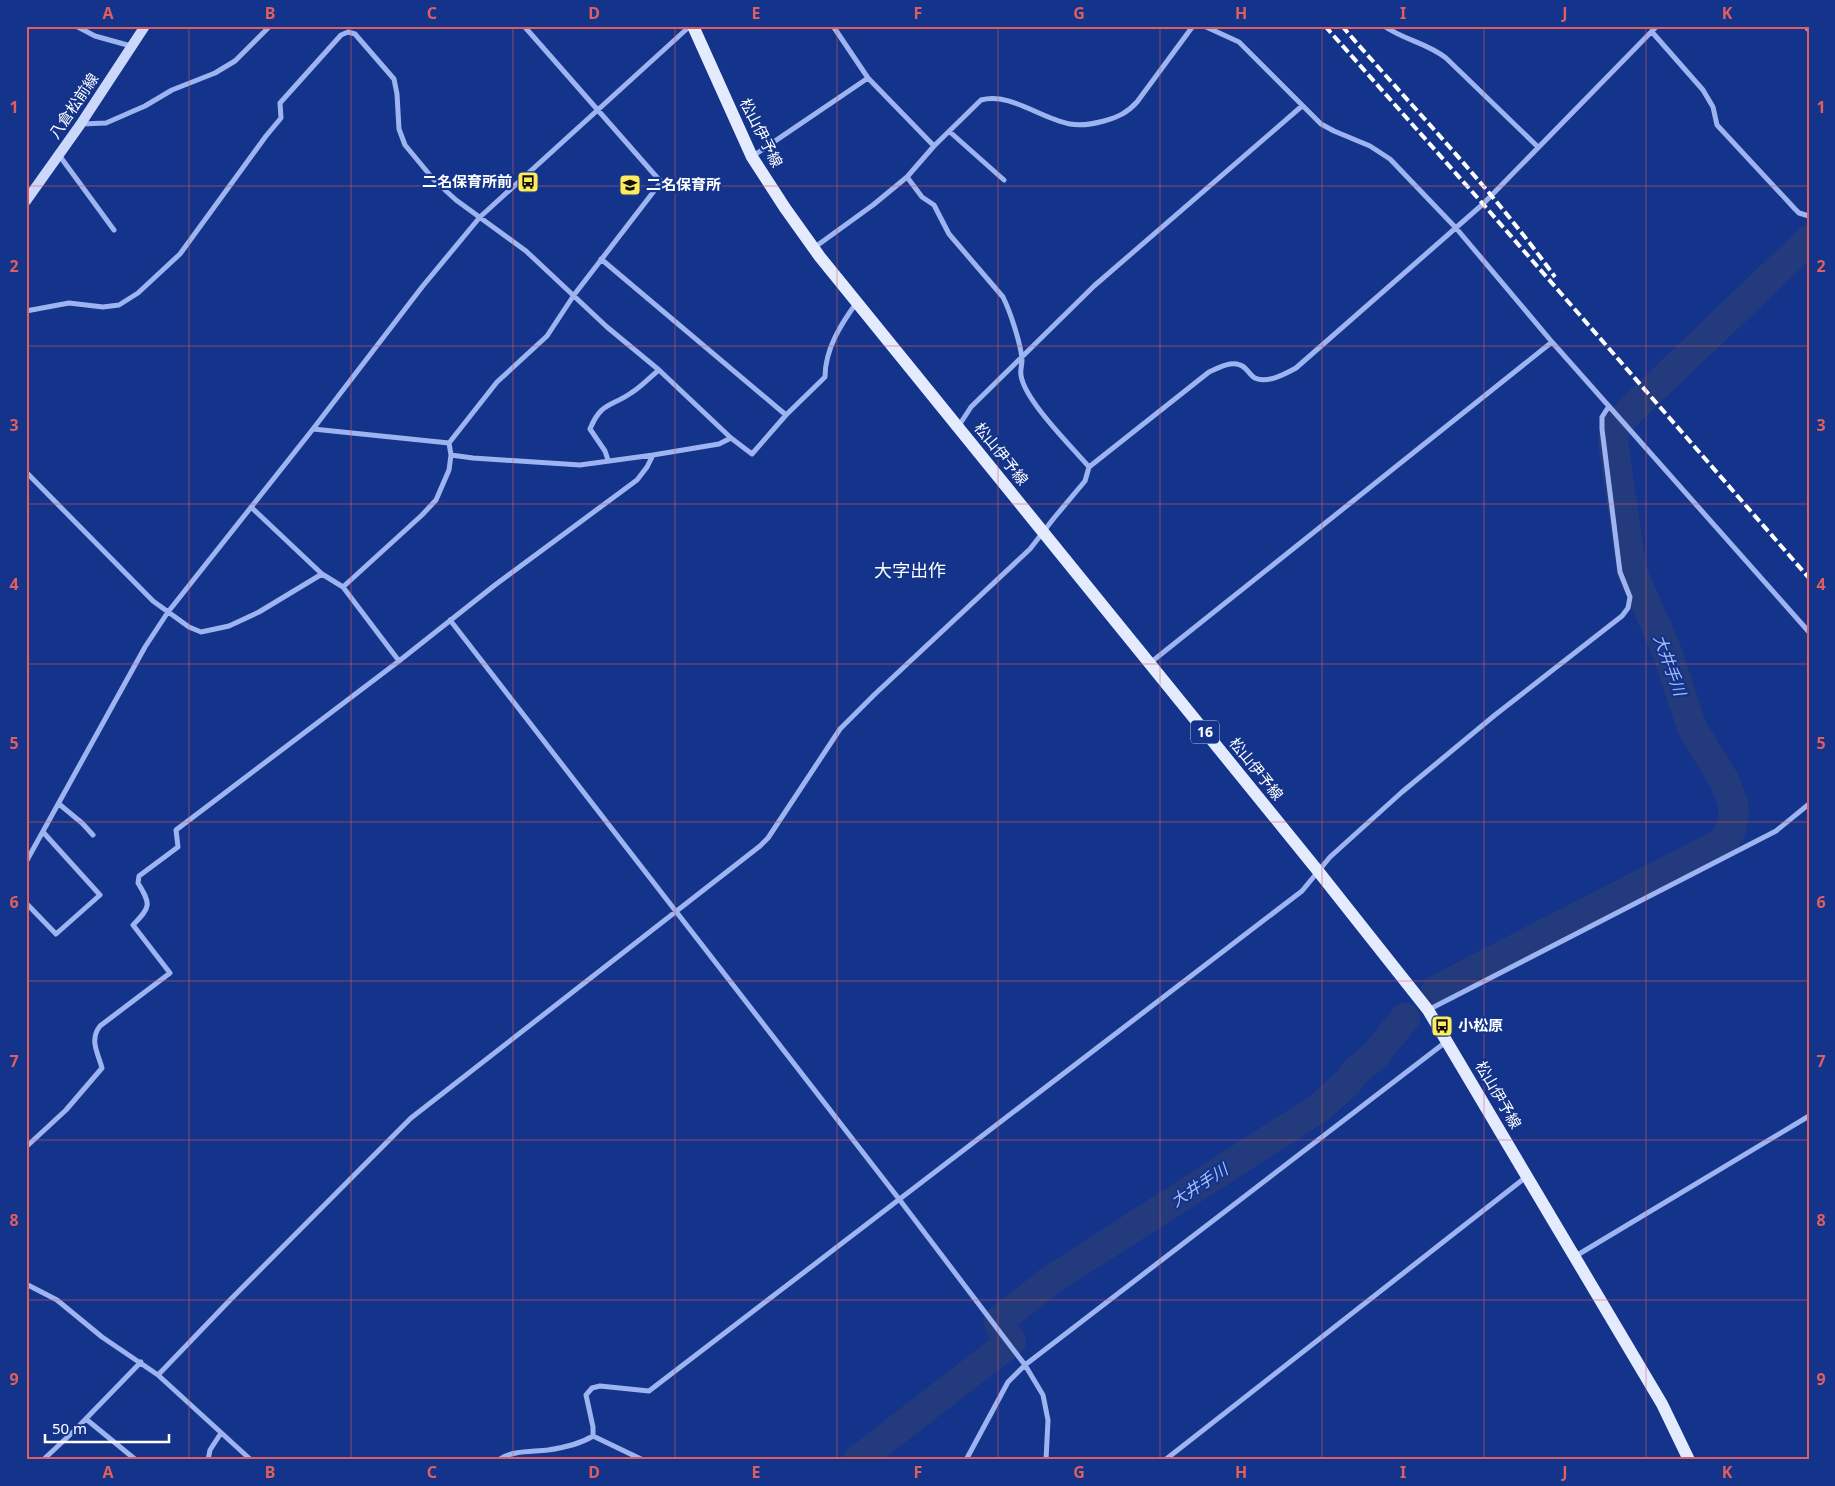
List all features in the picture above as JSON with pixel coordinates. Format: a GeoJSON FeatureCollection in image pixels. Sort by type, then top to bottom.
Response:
{"type":"FeatureCollection","features":[{"type":"Feature","properties":{"kind":"main road","name":"八倉松前線"},"geometry":{"type":"LineString","coordinates":[[26,201],[145,26]]}},
{"type":"Feature","properties":{"kind":"main road","name":"松山伊予線"},"geometry":{"type":"LineString","coordinates":[[691,26],[752,157],[814,248],[1318,871],[1428,1010],[1662,1404],[1689,1460]]}},
{"type":"Feature","properties":{"kind":"street"},"geometry":{"type":"LineString","coordinates":[[76,26],[95,36],[131,46]]}},
{"type":"Feature","properties":{"kind":"street"},"geometry":{"type":"LineString","coordinates":[[80,124],[106,122],[145,106],[172,90],[215,73],[235,61],[270,26]]}},
{"type":"Feature","properties":{"kind":"street"},"geometry":{"type":"LineString","coordinates":[[343,587],[416,522],[436,500],[449,470],[451,455],[449,443],[497,382],[546,336],[661,182],[524,26]]}},
{"type":"Feature","properties":{"kind":"street"},"geometry":{"type":"LineString","coordinates":[[26,862],[145,647],[168,612],[313,429],[422,287],[480,217],[597,109],[691,26]]}},
{"type":"Feature","properties":{"kind":"street"},"geometry":{"type":"LineString","coordinates":[[833,26],[868,78],[934,146]]}},
{"type":"Feature","properties":{"kind":"street"},"geometry":{"type":"LineString","coordinates":[[814,248],[873,205],[907,177],[934,146],[981,100],[991,97],[1004,100],[1068,124],[1083,125],[1117,117],[1128,112],[1137,102],[1193,26]]}},
{"type":"Feature","properties":{"kind":"street"},"geometry":{"type":"LineString","coordinates":[[1204,26],[1239,42],[1321,124],[1370,146],[1390,159],[1456,228],[1552,342],[1809,632]]}},
{"type":"Feature","properties":{"kind":"street"},"geometry":{"type":"LineString","coordinates":[[1384,26],[1408,40],[1422,43],[1436,50],[1538,147]]}},
{"type":"Feature","properties":{"kind":"street"},"geometry":{"type":"LineString","coordinates":[[158,1375],[411,1118],[760,846],[768,838],[840,729],[881,688],[1030,549],[1085,482],[1089,467],[1209,372],[1225,365],[1240,364],[1254,377],[1264,380],[1286,374],[1296,368],[1483,204],[1657,26]]}},
{"type":"Feature","properties":{"kind":"street"},"geometry":{"type":"LineString","coordinates":[[1805,26],[1809,30]]}},
{"type":"Feature","properties":{"kind":"street"},"geometry":{"type":"LineString","coordinates":[[26,311],[69,303],[103,307],[119,305],[138,293],[180,254],[192,239],[281,118],[280,103],[347,29],[355,34],[394,79],[399,129],[405,145],[434,180],[456,200],[526,251],[607,327],[659,370],[731,438],[752,454],[786,415],[825,377],[825,365],[840,326],[857,302]]}},
{"type":"Feature","properties":{"kind":"street"},"geometry":{"type":"LineString","coordinates":[[1652,32],[1703,90],[1712,107],[1717,125],[1799,213],[1809,216]]}},
{"type":"Feature","properties":{"kind":"street"},"geometry":{"type":"LineString","coordinates":[[752,157],[868,78]]}},
{"type":"Feature","properties":{"kind":"street"},"geometry":{"type":"LineString","coordinates":[[958,427],[971,407],[1094,286],[1302,106]]}},
{"type":"Feature","properties":{"kind":"street"},"geometry":{"type":"LineString","coordinates":[[950,132],[1004,180]]}},
{"type":"Feature","properties":{"kind":"street"},"geometry":{"type":"LineString","coordinates":[[59,155],[114,230]]}},
{"type":"Feature","properties":{"kind":"street"},"geometry":{"type":"LineString","coordinates":[[907,177],[922,197],[934,205],[949,234],[1003,297],[1008,307],[1022,358],[1021,375],[1026,389],[1043,414],[1089,467]]}},
{"type":"Feature","properties":{"kind":"street"},"geometry":{"type":"LineString","coordinates":[[602,259],[786,415]]}},
{"type":"Feature","properties":{"kind":"street"},"geometry":{"type":"LineString","coordinates":[[1150,664],[1552,342]]}},
{"type":"Feature","properties":{"kind":"street"},"geometry":{"type":"LineString","coordinates":[[608,460],[605,451],[590,429],[594,418],[601,409],[630,394],[659,370]]}},
{"type":"Feature","properties":{"kind":"street"},"geometry":{"type":"LineString","coordinates":[[593,1436],[586,1394],[592,1388],[600,1386],[649,1391],[1302,891],[1330,857],[1402,792],[1495,715],[1622,616],[1628,608],[1630,597],[1620,572],[1602,429],[1602,417],[1609,406]]}},
{"type":"Feature","properties":{"kind":"street"},"geometry":{"type":"LineString","coordinates":[[313,429],[449,443]]}},
{"type":"Feature","properties":{"kind":"street"},"geometry":{"type":"LineString","coordinates":[[451,455],[580,466],[608,460],[719,444],[731,438]]}},
{"type":"Feature","properties":{"kind":"street"},"geometry":{"type":"LineString","coordinates":[[26,1147],[66,1110],[102,1068],[93,1039],[100,1026],[170,973],[133,925],[148,908],[148,900],[138,883],[139,876],[178,847],[176,830],[636,480],[647,467],[653,455]]}},
{"type":"Feature","properties":{"kind":"street"},"geometry":{"type":"LineString","coordinates":[[26,472],[153,601],[188,627],[202,632],[229,626],[260,612],[322,574]]}},
{"type":"Feature","properties":{"kind":"street"},"geometry":{"type":"LineString","coordinates":[[251,507],[322,574],[343,587],[398,661]]}},
{"type":"Feature","properties":{"kind":"street"},"geometry":{"type":"LineString","coordinates":[[450,620],[899,1199],[1025,1365],[1043,1395],[1048,1420],[1046,1460]]}},
{"type":"Feature","properties":{"kind":"street"},"geometry":{"type":"LineString","coordinates":[[59,804],[82,822],[93,835]]}},
{"type":"Feature","properties":{"kind":"street"},"geometry":{"type":"LineString","coordinates":[[1428,1010],[1776,831],[1809,804]]}},
{"type":"Feature","properties":{"kind":"street"},"geometry":{"type":"LineString","coordinates":[[26,903],[56,934],[100,895],[43,832]]}},
{"type":"Feature","properties":{"kind":"street"},"geometry":{"type":"LineString","coordinates":[[966,1460],[1008,1382],[1025,1365],[1447,1041]]}},
{"type":"Feature","properties":{"kind":"street"},"geometry":{"type":"LineString","coordinates":[[1574,1257],[1809,1116]]}},
{"type":"Feature","properties":{"kind":"street"},"geometry":{"type":"LineString","coordinates":[[1165,1460],[1527,1177]]}},
{"type":"Feature","properties":{"kind":"street"},"geometry":{"type":"LineString","coordinates":[[26,1284],[57,1300],[102,1337],[158,1375],[251,1460]]}},
{"type":"Feature","properties":{"kind":"street"},"geometry":{"type":"LineString","coordinates":[[43,1460],[141,1362]]}},
{"type":"Feature","properties":{"kind":"street"},"geometry":{"type":"LineString","coordinates":[[86,1419],[136,1460]]}},
{"type":"Feature","properties":{"kind":"street"},"geometry":{"type":"LineString","coordinates":[[208,1460],[210,1450],[221,1433]]}},
{"type":"Feature","properties":{"kind":"street"},"geometry":{"type":"LineString","coordinates":[[498,1460],[512,1453],[550,1450],[585,1441],[593,1436]]}},
{"type":"Feature","properties":{"kind":"street"},"geometry":{"type":"LineString","coordinates":[[593,1436],[643,1460]]}},
{"type":"Feature","properties":{"kind":"waterway","name":"大井手川"},"geometry":{"type":"LineString","coordinates":[[1436,990],[1710,849],[1724,841],[1730,832],[1734,816],[1733,803],[1724,780],[1692,728],[1666,649],[1632,572],[1613,441],[1615,428],[1630,411],[1809,240]]}},
{"type":"Feature","properties":{"kind":"waterway","name":"大井手川"},"geometry":{"type":"LineString","coordinates":[[1011,1341],[1000,1326],[999,1321],[1051,1280],[1319,1108],[1375,1055],[1405,1018]]}},
{"type":"Feature","properties":{"kind":"waterway","name":"大井手川"},"geometry":{"type":"LineString","coordinates":[[858,1460],[1004,1347]]}},
{"type":"Feature","properties":{"kind":"railway"},"geometry":{"type":"LineString","coordinates":[[1325,26],[1809,578]]}},
{"type":"Feature","properties":{"kind":"railway"},"geometry":{"type":"LineString","coordinates":[[1342,26],[1452,149],[1505,212],[1555,277]]}},
{"type":"Feature","properties":{"kind":"place","name":"二名保育所前"},"geometry":{"type":"Point","coordinates":[528,182]}},
{"type":"Feature","properties":{"kind":"place","name":"二名保育所"},"geometry":{"type":"Point","coordinates":[630,185]}},
{"type":"Feature","properties":{"kind":"place","name":"小松原"},"geometry":{"type":"Point","coordinates":[1442,1026]}},
{"type":"Feature","properties":{"kind":"district","name":"大字出作"},"geometry":{"type":"Point","coordinates":[910,571]}}]}
